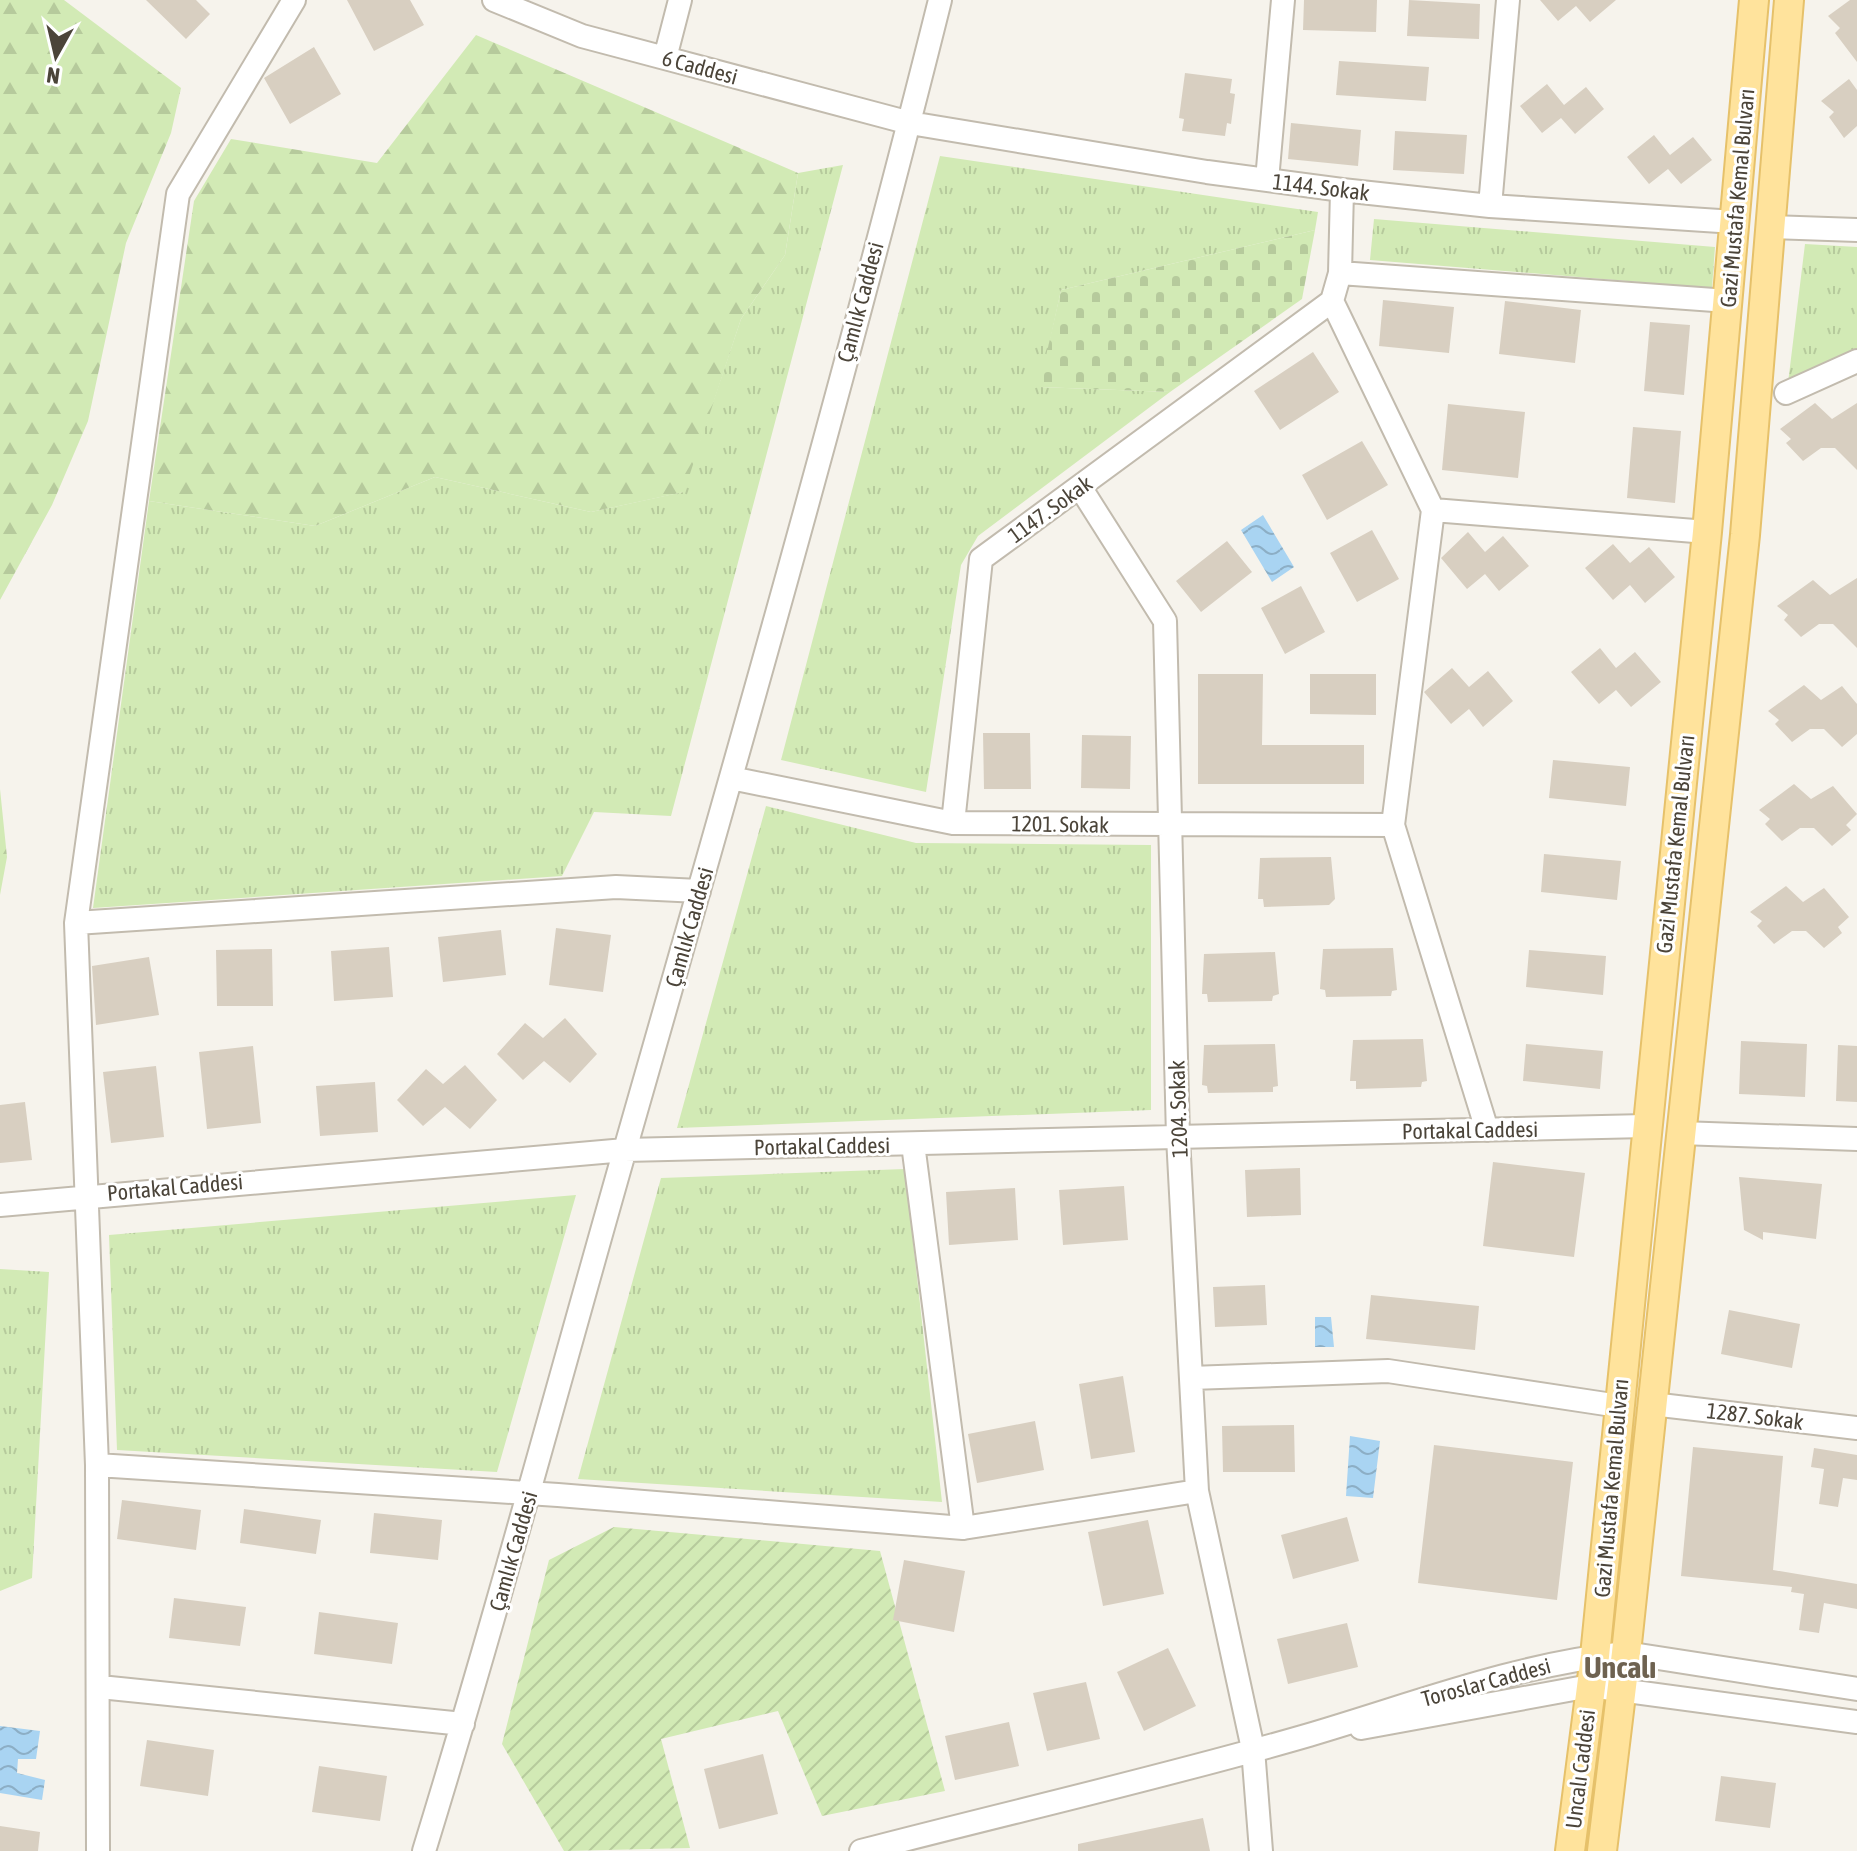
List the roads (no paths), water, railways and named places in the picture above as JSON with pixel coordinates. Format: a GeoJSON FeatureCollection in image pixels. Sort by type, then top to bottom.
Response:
{"type":"FeatureCollection","features":[{"type":"Feature","properties":{"kind":"main road","name":"Gazi Mustafa Kemal Bulvarı"},"geometry":{"type":"LineString","coordinates":[[1590,1686],[1707,532],[1754,0]]}},
{"type":"Feature","properties":{"kind":"main road","name":"Gazi Mustafa Kemal Bulvarı"},"geometry":{"type":"LineString","coordinates":[[1626,1653],[1745,535],[1789,0]]}},
{"type":"Feature","properties":{"kind":"main road","name":"Uncalı Caddesi"},"geometry":{"type":"LineString","coordinates":[[1602,1851],[1626,1653]]}},
{"type":"Feature","properties":{"kind":"main road","name":"Uncalı Caddesi"},"geometry":{"type":"LineString","coordinates":[[1570,1851],[1590,1686]]}},
{"type":"Feature","properties":{"kind":"street"},"geometry":{"type":"LineString","coordinates":[[98,1851],[100,1687],[97,1465],[76,923],[178,194],[294,0]]}},
{"type":"Feature","properties":{"kind":"street","name":"6 Caddesi"},"geometry":{"type":"LineString","coordinates":[[494,0],[582,36],[910,123]]}},
{"type":"Feature","properties":{"kind":"street"},"geometry":{"type":"LineString","coordinates":[[665,58],[680,0]]}},
{"type":"Feature","properties":{"kind":"street","name":"Çamlık Caddesi"},"geometry":{"type":"LineString","coordinates":[[424,1851],[530,1494],[731,778],[910,123],[940,0]]}},
{"type":"Feature","properties":{"kind":"street"},"geometry":{"type":"LineString","coordinates":[[1267,180],[1283,0]]}},
{"type":"Feature","properties":{"kind":"street"},"geometry":{"type":"LineString","coordinates":[[1490,206],[1508,0]]}},
{"type":"Feature","properties":{"kind":"street","name":"1144. Sokak"},"geometry":{"type":"LineString","coordinates":[[910,123],[1342,190],[1490,206],[1735,222]]}},
{"type":"Feature","properties":{"kind":"street"},"geometry":{"type":"LineString","coordinates":[[1342,190],[1340,273],[1332,301],[1433,510],[1393,825],[1487,1130]]}},
{"type":"Feature","properties":{"kind":"street"},"geometry":{"type":"LineString","coordinates":[[1768,227],[1857,230]]}},
{"type":"Feature","properties":{"kind":"street"},"geometry":{"type":"LineString","coordinates":[[1340,273],[1728,301]]}},
{"type":"Feature","properties":{"kind":"street","name":"1147. Sokak"},"geometry":{"type":"LineString","coordinates":[[953,823],[981,559],[1332,301]]}},
{"type":"Feature","properties":{"kind":"street"},"geometry":{"type":"LineString","coordinates":[[1786,393],[1857,361]]}},
{"type":"Feature","properties":{"kind":"street","name":"1204. Sokak"},"geometry":{"type":"LineString","coordinates":[[1080,487],[1165,621],[1178,1137],[1197,1491],[1253,1749],[1261,1851]]}},
{"type":"Feature","properties":{"kind":"street"},"geometry":{"type":"LineString","coordinates":[[1433,510],[1707,532]]}},
{"type":"Feature","properties":{"kind":"street","name":"1201. Sokak"},"geometry":{"type":"LineString","coordinates":[[731,778],[953,823],[1393,825]]}},
{"type":"Feature","properties":{"kind":"street"},"geometry":{"type":"LineString","coordinates":[[76,923],[616,887],[699,891]]}},
{"type":"Feature","properties":{"kind":"street","name":"Portakal Caddesi"},"geometry":{"type":"LineString","coordinates":[[0,1205],[85,1195],[625,1150],[1646,1126]]}},
{"type":"Feature","properties":{"kind":"street"},"geometry":{"type":"LineString","coordinates":[[1680,1133],[1857,1139]]}},
{"type":"Feature","properties":{"kind":"street"},"geometry":{"type":"LineString","coordinates":[[913,1144],[963,1528]]}},
{"type":"Feature","properties":{"kind":"street"},"geometry":{"type":"LineString","coordinates":[[1191,1378],[1388,1371],[1619,1406]]}},
{"type":"Feature","properties":{"kind":"street","name":"1287. Sokak"},"geometry":{"type":"LineString","coordinates":[[1652,1404],[1857,1428]]}},
{"type":"Feature","properties":{"kind":"street"},"geometry":{"type":"LineString","coordinates":[[97,1465],[530,1494],[963,1528],[1197,1491]]}},
{"type":"Feature","properties":{"kind":"street","name":"Toroslar Caddesi"},"geometry":{"type":"LineString","coordinates":[[861,1851],[1308,1735],[1441,1692],[1595,1656],[1626,1653],[1857,1689]]}},
{"type":"Feature","properties":{"kind":"street","name":"Toroslar Caddesi"},"geometry":{"type":"LineString","coordinates":[[1308,1735],[1411,1722],[1590,1686],[1857,1722]]}},
{"type":"Feature","properties":{"kind":"street"},"geometry":{"type":"LineString","coordinates":[[100,1687],[463,1724]]}},
{"type":"Feature","properties":{"kind":"water"},"geometry":{"type":"Polygon","coordinates":[[[1263,515],[1294,567],[1272,582],[1241,530],[1263,515]]]}},
{"type":"Feature","properties":{"kind":"water"},"geometry":{"type":"Polygon","coordinates":[[[1315,1317],[1331,1317],[1334,1347],[1315,1347],[1315,1317]]]}},
{"type":"Feature","properties":{"kind":"water"},"geometry":{"type":"Polygon","coordinates":[[[1350,1436],[1380,1441],[1373,1498],[1346,1496],[1350,1436]]]}},
{"type":"Feature","properties":{"kind":"water"},"geometry":{"type":"Polygon","coordinates":[[[0,1726],[40,1731],[36,1759],[18,1759],[17,1773],[45,1780],[42,1800],[0,1793],[0,1726]]]}},
{"type":"Feature","properties":{"kind":"district","name":"Uncalı"},"geometry":{"type":"Point","coordinates":[1620,1667]}}]}
